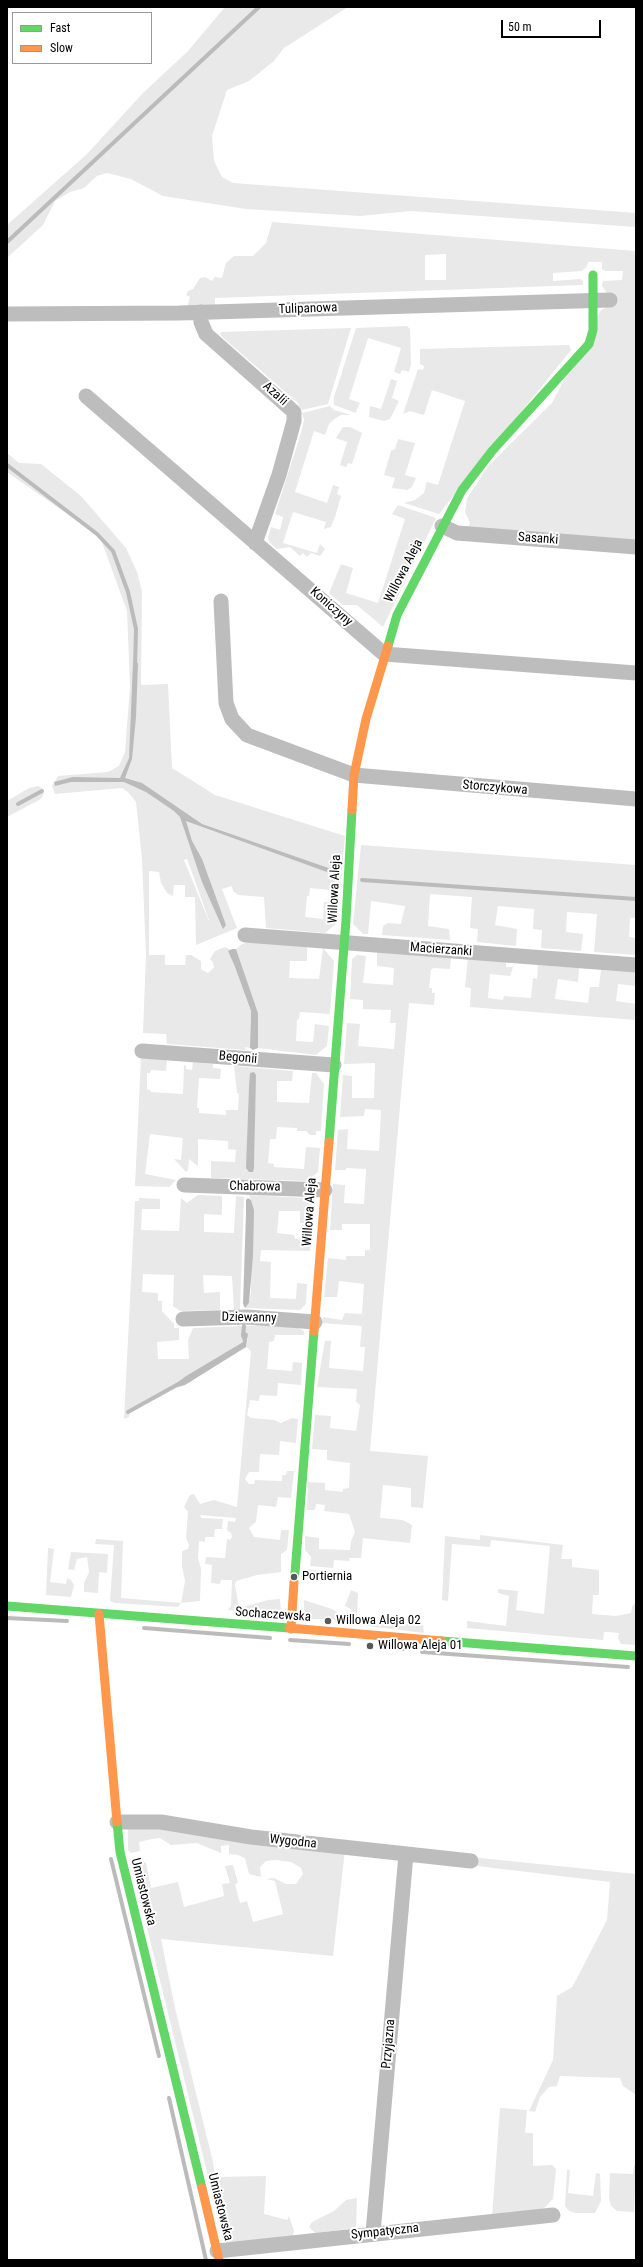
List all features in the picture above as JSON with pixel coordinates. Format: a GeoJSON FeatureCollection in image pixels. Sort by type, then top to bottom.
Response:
{"type":"FeatureCollection","features":[{"type":"Feature","properties":{"kind":"street","name":"Willowa Aleja"},"geometry":{"type":"LineString","coordinates":[[292,1629],[294,1577],[344,943],[354,775],[366,719],[384,654],[397,615],[462,490],[492,451],[540,406],[588,344],[594,330],[593,275]]}},
{"type":"Feature","properties":{"kind":"street","name":"Tulipanowa"},"geometry":{"type":"LineString","coordinates":[[7,314],[201,312],[610,300]]}},
{"type":"Feature","properties":{"kind":"street","name":"Azalii"},"geometry":{"type":"LineString","coordinates":[[201,312],[201,322],[206,334],[294,412],[294,421],[279,474],[256,543]]}},
{"type":"Feature","properties":{"kind":"street","name":"Koniczyny"},"geometry":{"type":"LineString","coordinates":[[86,396],[384,654]]}},
{"type":"Feature","properties":{"kind":"street","name":"Sasanki"},"geometry":{"type":"LineString","coordinates":[[442,526],[457,533],[636,547]]}},
{"type":"Feature","properties":{"kind":"street","name":"Storczykowa"},"geometry":{"type":"LineString","coordinates":[[221,600],[226,703],[232,719],[247,735],[354,775],[636,799]]}},
{"type":"Feature","properties":{"kind":"street"},"geometry":{"type":"LineString","coordinates":[[384,654],[636,673]]}},
{"type":"Feature","properties":{"kind":"street","name":"Macierzanki"},"geometry":{"type":"LineString","coordinates":[[245,935],[636,965]]}},
{"type":"Feature","properties":{"kind":"street","name":"Begonii"},"geometry":{"type":"LineString","coordinates":[[142,1051],[334,1065]]}},
{"type":"Feature","properties":{"kind":"street","name":"Chabrowa"},"geometry":{"type":"LineString","coordinates":[[184,1185],[325,1190]]}},
{"type":"Feature","properties":{"kind":"street","name":"Dziewanny"},"geometry":{"type":"LineString","coordinates":[[183,1319],[247,1317],[315,1322]]}},
{"type":"Feature","properties":{"kind":"street"},"geometry":{"type":"LineString","coordinates":[[7,1606],[99,1614]]}},
{"type":"Feature","properties":{"kind":"street","name":"Sochaczewska"},"geometry":{"type":"LineString","coordinates":[[99,1614],[636,1656]]}},
{"type":"Feature","properties":{"kind":"street","name":"Umiastowska"},"geometry":{"type":"LineString","coordinates":[[99,1614],[121,1858],[218,2255]]}},
{"type":"Feature","properties":{"kind":"street","name":"Wygodna"},"geometry":{"type":"LineString","coordinates":[[117,1822],[161,1822],[251,1837],[470,1861]]}},
{"type":"Feature","properties":{"kind":"street","name":"Przyjazna"},"geometry":{"type":"LineString","coordinates":[[373,2234],[406,1854]]}},
{"type":"Feature","properties":{"kind":"street","name":"Sympatyczna"},"geometry":{"type":"LineString","coordinates":[[218,2255],[373,2234],[553,2215]]}},
{"type":"Feature","properties":{"kind":"shaded area"},"geometry":{"type":"Polygon","coordinates":[[[225,7],[348,7],[284,48],[274,61],[249,81],[227,90],[212,136],[214,161],[222,177],[233,183],[636,213],[636,227],[411,211],[360,216],[246,209],[163,196],[131,179],[107,173],[97,176],[84,188],[70,192],[55,201],[43,225],[7,258],[7,225],[87,154],[142,94],[188,51],[225,7]]]}},
{"type":"Feature","properties":{"kind":"shaded area"},"geometry":{"type":"Polygon","coordinates":[[[272,222],[636,251],[636,541],[468,529],[470,523],[465,512],[467,498],[490,464],[552,403],[601,310],[607,307],[607,293],[602,286],[603,281],[622,280],[623,271],[605,271],[602,269],[602,262],[588,262],[587,266],[582,271],[553,273],[553,281],[580,279],[583,281],[583,285],[215,298],[215,307],[187,308],[190,297],[186,295],[188,291],[193,289],[200,278],[205,277],[212,281],[215,277],[222,278],[226,263],[234,256],[253,256],[266,243],[272,222]],[[446,254],[425,255],[425,280],[446,280],[446,254]]]}},
{"type":"Feature","properties":{"kind":"shaded area"},"geometry":{"type":"Polygon","coordinates":[[[407,326],[410,329],[411,364],[409,372],[402,370],[400,374],[394,372],[401,348],[368,338],[349,399],[360,403],[356,413],[334,405],[334,397],[356,328],[407,326]]]}},
{"type":"Feature","properties":{"kind":"shaded area"},"geometry":{"type":"Polygon","coordinates":[[[351,328],[328,404],[302,410],[297,402],[220,335],[221,332],[351,328]]]}},
{"type":"Feature","properties":{"kind":"shaded area"},"geometry":{"type":"Polygon","coordinates":[[[569,345],[571,350],[439,514],[404,503],[415,500],[424,493],[427,482],[438,485],[465,401],[432,390],[424,415],[410,411],[403,414],[418,369],[423,370],[424,366],[420,364],[420,349],[569,345]]]}},
{"type":"Feature","properties":{"kind":"shaded area"},"geometry":{"type":"Polygon","coordinates":[[[391,379],[397,381],[392,398],[399,401],[390,419],[384,421],[369,417],[370,406],[381,409],[391,379]]]}},
{"type":"Feature","properties":{"kind":"shaded area"},"geometry":{"type":"Polygon","coordinates":[[[330,406],[334,410],[351,415],[341,415],[336,418],[329,424],[325,435],[314,431],[295,492],[327,503],[333,485],[339,487],[337,494],[341,496],[331,527],[324,529],[326,522],[293,512],[283,543],[317,553],[320,544],[325,549],[320,556],[311,553],[307,557],[303,553],[300,556],[290,547],[277,549],[270,543],[268,538],[271,527],[280,530],[283,517],[275,514],[301,433],[304,420],[302,413],[330,406]]]}},
{"type":"Feature","properties":{"kind":"shaded area"},"geometry":{"type":"Polygon","coordinates":[[[343,427],[350,427],[362,433],[352,464],[348,463],[346,467],[340,465],[347,442],[336,438],[343,427]]]}},
{"type":"Feature","properties":{"kind":"shaded area"},"geometry":{"type":"Polygon","coordinates":[[[398,439],[415,443],[405,475],[416,478],[412,487],[407,490],[392,488],[395,478],[384,475],[391,451],[395,449],[398,439]]]}},
{"type":"Feature","properties":{"kind":"shaded area"},"geometry":{"type":"Polygon","coordinates":[[[7,453],[19,463],[41,464],[81,496],[126,548],[137,572],[142,591],[141,685],[168,684],[172,768],[215,795],[345,836],[340,891],[310,888],[309,896],[307,896],[305,917],[323,919],[324,902],[339,903],[336,924],[325,933],[266,928],[264,897],[238,895],[233,891],[232,886],[222,889],[237,928],[196,945],[195,897],[185,897],[185,885],[174,885],[173,896],[167,893],[161,883],[159,872],[149,871],[149,955],[165,955],[165,965],[185,965],[186,955],[191,955],[201,961],[201,969],[208,973],[214,968],[213,962],[210,959],[215,951],[225,947],[231,950],[228,951],[251,1011],[250,1048],[245,1047],[246,1050],[167,1044],[166,1034],[143,1033],[146,954],[142,859],[136,802],[128,792],[122,788],[55,794],[52,786],[58,776],[108,772],[119,766],[125,752],[130,687],[127,611],[100,537],[7,472],[7,453]],[[187,859],[184,860],[209,921],[187,859]]]}},
{"type":"Feature","properties":{"kind":"shaded area"},"geometry":{"type":"Polygon","coordinates":[[[398,505],[436,518],[383,627],[357,605],[343,605],[329,593],[341,564],[353,568],[346,593],[378,603],[405,519],[392,514],[398,505]]]}},
{"type":"Feature","properties":{"kind":"shaded area"},"geometry":{"type":"Polygon","coordinates":[[[133,662],[138,663],[136,717],[132,759],[125,778],[142,783],[202,824],[337,871],[338,874],[336,877],[327,872],[186,821],[192,841],[202,859],[226,925],[223,929],[202,882],[180,817],[174,811],[146,792],[124,782],[71,782],[55,786],[54,782],[73,777],[120,778],[129,758],[133,662]]]}},
{"type":"Feature","properties":{"kind":"shaded area"},"geometry":{"type":"Polygon","coordinates":[[[38,786],[42,788],[44,793],[41,799],[7,817],[7,801],[29,788],[38,786]]]}},
{"type":"Feature","properties":{"kind":"shaded area"},"geometry":{"type":"Polygon","coordinates":[[[361,845],[636,865],[636,918],[630,918],[629,937],[636,938],[636,955],[594,952],[597,914],[567,912],[566,932],[583,934],[581,951],[541,948],[542,930],[533,929],[534,909],[498,906],[495,925],[517,929],[516,946],[477,942],[478,929],[470,928],[472,897],[430,894],[428,926],[449,929],[450,940],[382,935],[383,926],[388,923],[401,924],[405,906],[371,901],[368,934],[363,934],[353,924],[361,845]]]}},
{"type":"Feature","properties":{"kind":"shaded area"},"geometry":{"type":"Polygon","coordinates":[[[249,942],[307,947],[307,961],[290,961],[289,978],[319,979],[323,948],[334,961],[330,1014],[300,1012],[299,1019],[297,1020],[296,1041],[313,1042],[315,1024],[329,1026],[327,1046],[316,1055],[258,1048],[258,1013],[236,949],[242,944],[249,942]]]}},
{"type":"Feature","properties":{"kind":"shaded area"},"geometry":{"type":"Polygon","coordinates":[[[236,949],[258,1013],[258,1048],[253,1050],[250,1048],[251,1011],[228,951],[236,949]]]}},
{"type":"Feature","properties":{"kind":"shaded area"},"geometry":{"type":"Polygon","coordinates":[[[377,952],[451,958],[450,969],[433,968],[431,970],[429,988],[432,988],[432,993],[435,993],[434,1005],[409,1003],[370,1451],[428,1456],[423,1508],[411,1507],[411,1488],[383,1485],[380,1518],[403,1520],[412,1525],[410,1543],[363,1538],[361,1558],[349,1558],[350,1561],[334,1560],[333,1568],[310,1566],[311,1557],[305,1550],[305,1536],[319,1538],[319,1549],[350,1550],[351,1541],[355,1532],[349,1514],[324,1511],[325,1505],[316,1504],[315,1510],[307,1510],[308,1482],[325,1483],[325,1490],[343,1492],[343,1489],[349,1488],[350,1463],[327,1460],[327,1450],[312,1449],[315,1415],[331,1416],[330,1428],[356,1431],[360,1405],[356,1402],[357,1389],[317,1387],[325,1341],[331,1341],[329,1368],[363,1371],[365,1347],[360,1347],[362,1326],[322,1323],[323,1317],[342,1320],[345,1313],[362,1314],[364,1284],[339,1281],[337,1297],[324,1297],[328,1258],[346,1260],[346,1256],[365,1256],[365,1250],[370,1250],[370,1224],[342,1224],[342,1230],[330,1230],[333,1184],[345,1185],[344,1203],[364,1204],[366,1169],[346,1168],[346,1170],[335,1170],[338,1130],[348,1129],[347,1149],[379,1151],[381,1110],[365,1109],[364,1116],[340,1117],[343,1075],[352,1076],[352,1098],[374,1098],[375,1063],[344,1064],[347,1023],[360,1024],[358,1046],[394,1049],[396,1023],[390,1023],[391,1010],[363,1009],[363,1000],[350,999],[352,959],[357,955],[366,956],[363,983],[393,985],[394,968],[377,966],[377,952]]]}},
{"type":"Feature","properties":{"kind":"shaded area"},"geometry":{"type":"Polygon","coordinates":[[[468,958],[506,962],[506,967],[513,967],[510,976],[490,974],[488,998],[503,1000],[504,996],[531,998],[533,978],[537,979],[538,965],[579,968],[578,982],[558,979],[555,999],[588,1003],[590,987],[599,987],[601,970],[635,972],[636,986],[618,984],[616,1001],[636,1004],[636,1020],[470,1007],[471,988],[465,987],[468,958]]]}},
{"type":"Feature","properties":{"kind":"shaded area"},"geometry":{"type":"Polygon","coordinates":[[[141,1058],[167,1060],[166,1071],[151,1070],[150,1073],[147,1073],[147,1089],[151,1092],[183,1094],[184,1065],[186,1066],[186,1069],[192,1070],[193,1062],[213,1064],[213,1068],[221,1069],[220,1079],[199,1078],[197,1108],[199,1108],[199,1113],[226,1115],[226,1110],[238,1110],[239,1094],[237,1093],[234,1066],[293,1071],[292,1081],[277,1081],[277,1102],[309,1103],[312,1073],[316,1073],[324,1084],[321,1131],[316,1131],[316,1135],[310,1135],[306,1131],[297,1131],[297,1128],[277,1127],[276,1139],[270,1139],[268,1163],[274,1164],[274,1167],[304,1169],[306,1147],[320,1148],[318,1172],[307,1181],[211,1178],[211,1161],[235,1162],[236,1150],[228,1149],[228,1141],[198,1139],[198,1166],[189,1159],[188,1170],[186,1172],[174,1159],[181,1160],[183,1138],[150,1134],[145,1174],[176,1180],[169,1187],[135,1186],[141,1058]],[[249,1092],[247,1147],[254,1168],[255,1121],[249,1092]]]}},
{"type":"Feature","properties":{"kind":"shaded area"},"geometry":{"type":"Polygon","coordinates":[[[254,1072],[256,1075],[254,1168],[253,1172],[249,1172],[246,1168],[249,1086],[250,1073],[254,1072]]]}},
{"type":"Feature","properties":{"kind":"shaded area"},"geometry":{"type":"Polygon","coordinates":[[[198,1195],[222,1196],[222,1215],[204,1214],[204,1232],[234,1233],[236,1196],[244,1197],[240,1310],[234,1310],[232,1276],[203,1275],[204,1293],[220,1292],[220,1310],[180,1311],[173,1306],[174,1275],[143,1274],[142,1292],[158,1293],[158,1301],[162,1301],[162,1311],[174,1324],[174,1328],[179,1328],[179,1340],[157,1342],[158,1359],[189,1359],[188,1340],[193,1328],[267,1325],[296,1327],[304,1331],[304,1335],[275,1335],[274,1341],[269,1342],[267,1369],[292,1371],[293,1362],[302,1363],[301,1385],[278,1383],[277,1396],[260,1395],[259,1401],[250,1400],[247,1415],[251,1418],[274,1420],[281,1423],[292,1418],[298,1419],[296,1443],[280,1441],[279,1455],[260,1454],[259,1472],[249,1472],[245,1479],[249,1484],[254,1484],[255,1480],[282,1481],[282,1475],[286,1475],[287,1471],[294,1471],[291,1498],[278,1497],[276,1507],[258,1505],[256,1522],[249,1528],[254,1537],[280,1540],[281,1530],[289,1530],[287,1550],[281,1554],[281,1572],[257,1575],[236,1581],[235,1585],[239,1608],[268,1600],[280,1599],[281,1611],[274,1617],[262,1613],[228,1610],[231,1606],[232,1580],[221,1580],[220,1584],[211,1583],[212,1565],[205,1564],[206,1557],[225,1558],[227,1539],[230,1540],[232,1537],[231,1533],[227,1530],[228,1521],[235,1522],[236,1518],[200,1515],[201,1518],[223,1519],[222,1529],[215,1529],[214,1537],[205,1537],[205,1542],[199,1541],[198,1558],[201,1569],[200,1601],[181,1603],[185,1581],[182,1566],[182,1551],[188,1549],[189,1545],[186,1538],[188,1512],[184,1507],[190,1495],[194,1494],[200,1504],[214,1500],[237,1507],[251,1351],[246,1347],[248,1338],[241,1334],[243,1342],[186,1376],[178,1387],[180,1386],[130,1412],[129,1417],[124,1419],[135,1201],[139,1201],[139,1198],[160,1199],[160,1209],[142,1209],[141,1230],[179,1231],[181,1198],[187,1203],[198,1195]]]}},
{"type":"Feature","properties":{"kind":"shaded area"},"geometry":{"type":"Polygon","coordinates":[[[249,1195],[306,1198],[314,1206],[313,1223],[300,1223],[300,1211],[279,1211],[277,1233],[294,1235],[295,1239],[311,1240],[310,1251],[261,1250],[260,1261],[271,1262],[270,1298],[296,1299],[297,1283],[307,1284],[306,1304],[300,1310],[245,1308],[249,1303],[251,1292],[251,1200],[249,1195]]]}},
{"type":"Feature","properties":{"kind":"shaded area"},"geometry":{"type":"Polygon","coordinates":[[[248,1198],[251,1200],[254,1210],[253,1256],[249,1303],[245,1308],[243,1304],[246,1200],[248,1198]]]}},
{"type":"Feature","properties":{"kind":"shaded area"},"geometry":{"type":"Polygon","coordinates":[[[244,1331],[248,1334],[246,1347],[185,1385],[178,1387],[177,1383],[186,1376],[243,1342],[241,1334],[244,1331]]]}},
{"type":"Feature","properties":{"kind":"shaded area"},"geometry":{"type":"Polygon","coordinates":[[[480,1535],[563,1545],[561,1559],[572,1559],[572,1567],[599,1570],[599,1595],[593,1595],[592,1614],[616,1616],[631,1613],[632,1607],[636,1601],[636,1645],[621,1644],[618,1638],[619,1633],[604,1632],[603,1640],[467,1628],[467,1621],[506,1626],[509,1596],[498,1593],[498,1589],[518,1591],[516,1610],[544,1614],[550,1546],[491,1540],[490,1547],[452,1544],[448,1601],[442,1600],[445,1536],[480,1540],[480,1535]]]}},
{"type":"Feature","properties":{"kind":"shaded area"},"geometry":{"type":"Polygon","coordinates":[[[96,1539],[123,1541],[121,1598],[181,1603],[178,1607],[115,1603],[110,1601],[114,1545],[95,1544],[96,1539]]]}},
{"type":"Feature","properties":{"kind":"shaded area"},"geometry":{"type":"Polygon","coordinates":[[[48,1548],[54,1549],[50,1582],[66,1584],[67,1578],[71,1580],[74,1585],[71,1597],[46,1595],[48,1548]]]}},
{"type":"Feature","properties":{"kind":"shaded area"},"geometry":{"type":"Polygon","coordinates":[[[71,1552],[108,1554],[107,1573],[99,1572],[98,1593],[84,1592],[84,1583],[89,1572],[87,1557],[77,1559],[74,1570],[68,1569],[71,1552]]]}},
{"type":"Feature","properties":{"kind":"shaded area"},"geometry":{"type":"Polygon","coordinates":[[[308,1569],[333,1573],[332,1582],[307,1574],[308,1569]]]}},
{"type":"Feature","properties":{"kind":"shaded area"},"geometry":{"type":"Polygon","coordinates":[[[351,1590],[358,1593],[357,1618],[377,1622],[423,1625],[424,1633],[335,1622],[334,1619],[311,1619],[304,1614],[304,1600],[332,1609],[345,1617],[352,1610],[345,1606],[351,1590]]]}},
{"type":"Feature","properties":{"kind":"shaded area"},"geometry":{"type":"Polygon","coordinates":[[[128,1826],[276,1837],[636,1874],[636,2095],[623,2086],[620,2078],[560,2076],[557,2086],[549,2087],[540,2097],[535,2112],[529,2111],[553,2060],[557,1996],[572,1987],[607,1920],[610,1882],[345,1850],[333,1956],[161,1939],[175,2008],[213,2162],[215,2177],[266,2176],[264,2214],[287,2220],[289,2216],[294,2231],[293,2236],[226,2244],[224,2241],[132,1867],[142,1861],[146,1863],[151,1888],[178,1882],[184,1907],[224,1896],[222,1884],[230,1883],[225,1866],[233,1865],[238,1883],[235,1884],[240,1903],[247,1901],[253,1922],[283,1914],[275,1881],[266,1879],[274,1878],[286,1884],[296,1884],[303,1874],[301,1868],[291,1862],[276,1860],[266,1861],[260,1867],[261,1877],[249,1874],[245,1858],[238,1855],[229,1854],[229,1845],[221,1846],[221,1853],[197,1843],[171,1845],[160,1838],[139,1842],[140,1851],[131,1853],[128,1850],[128,1826]]]}},
{"type":"Feature","properties":{"kind":"shaded area"},"geometry":{"type":"Polygon","coordinates":[[[500,2108],[527,2110],[525,2133],[533,2133],[533,2166],[552,2165],[556,2169],[553,2199],[544,2208],[534,2212],[492,2217],[500,2108]]]}},
{"type":"Feature","properties":{"kind":"shaded area"},"geometry":{"type":"Polygon","coordinates":[[[634,2165],[636,2165],[634,2212],[617,2211],[611,2206],[609,2198],[610,2173],[633,2174],[634,2165]]]}},
{"type":"Feature","properties":{"kind":"shaded area"},"geometry":{"type":"Polygon","coordinates":[[[567,2170],[570,2170],[568,2193],[593,2196],[596,2173],[600,2174],[601,2201],[595,2213],[576,2213],[569,2211],[565,2206],[567,2170]]]}},
{"type":"Feature","properties":{"kind":"shaded area"},"geometry":{"type":"Polygon","coordinates":[[[357,2198],[356,2228],[315,2233],[309,2227],[312,2222],[334,2211],[346,2200],[357,2198]]]}},
{"type":"Feature","properties":{"kind":"waterway"},"geometry":{"type":"LineString","coordinates":[[7,242],[259,7]]}},
{"type":"Feature","properties":{"kind":"waterway"},"geometry":{"type":"LineString","coordinates":[[7,465],[97,534],[113,551],[128,592],[136,629],[135,666]]}},
{"type":"Feature","properties":{"kind":"waterway"},"geometry":{"type":"LineString","coordinates":[[18,804],[42,791]]}},
{"type":"Feature","properties":{"kind":"waterway"},"geometry":{"type":"LineString","coordinates":[[362,880],[636,899]]}},
{"type":"Feature","properties":{"kind":"waterway"},"geometry":{"type":"LineString","coordinates":[[243,1336],[244,1326]]}},
{"type":"Feature","properties":{"kind":"waterway"},"geometry":{"type":"LineString","coordinates":[[128,1412],[182,1382]]}},
{"type":"Feature","properties":{"kind":"waterway"},"geometry":{"type":"LineString","coordinates":[[7,1618],[67,1621]]}},
{"type":"Feature","properties":{"kind":"waterway"},"geometry":{"type":"LineString","coordinates":[[144,1628],[270,1638]]}},
{"type":"Feature","properties":{"kind":"waterway"},"geometry":{"type":"LineString","coordinates":[[290,1640],[349,1644]]}},
{"type":"Feature","properties":{"kind":"waterway"},"geometry":{"type":"LineString","coordinates":[[394,1647],[403,1649]]}},
{"type":"Feature","properties":{"kind":"waterway"},"geometry":{"type":"LineString","coordinates":[[422,1652],[628,1667]]}},
{"type":"Feature","properties":{"kind":"waterway"},"geometry":{"type":"LineString","coordinates":[[111,1859],[159,2056]]}},
{"type":"Feature","properties":{"kind":"waterway"},"geometry":{"type":"LineString","coordinates":[[169,2098],[206,2260]]}},
{"type":"Feature","properties":{"kind":"traffic: fast"},"geometry":{"type":"LineString","coordinates":[[388,646],[397,615],[462,490],[492,451],[589,344],[593,330],[593,275]]}},
{"type":"Feature","properties":{"kind":"traffic: fast"},"geometry":{"type":"LineString","coordinates":[[329,1142],[346,920],[352,810]]}},
{"type":"Feature","properties":{"kind":"traffic: fast"},"geometry":{"type":"LineString","coordinates":[[295,1573],[314,1331]]}},
{"type":"Feature","properties":{"kind":"traffic: fast"},"geometry":{"type":"LineString","coordinates":[[7,1606],[289,1628]]}},
{"type":"Feature","properties":{"kind":"traffic: fast"},"geometry":{"type":"LineString","coordinates":[[442,1641],[636,1656]]}},
{"type":"Feature","properties":{"kind":"traffic: fast"},"geometry":{"type":"LineString","coordinates":[[117,1822],[120,1852],[202,2188]]}},
{"type":"Feature","properties":{"kind":"traffic: slow"},"geometry":{"type":"LineString","coordinates":[[352,810],[354,775],[366,719],[388,646]]}},
{"type":"Feature","properties":{"kind":"traffic: slow"},"geometry":{"type":"LineString","coordinates":[[314,1331],[329,1142]]}},
{"type":"Feature","properties":{"kind":"traffic: slow"},"geometry":{"type":"LineString","coordinates":[[291,1629],[294,1582]]}},
{"type":"Feature","properties":{"kind":"traffic: slow"},"geometry":{"type":"LineString","coordinates":[[99,1614],[117,1822]]}},
{"type":"Feature","properties":{"kind":"traffic: slow"},"geometry":{"type":"LineString","coordinates":[[289,1628],[442,1641]]}},
{"type":"Feature","properties":{"kind":"traffic: slow"},"geometry":{"type":"LineString","coordinates":[[202,2188],[219,2260]]}},
{"type":"Feature","properties":{"kind":"place","name":"Portiernia"},"geometry":{"type":"Point","coordinates":[294,1577]}},
{"type":"Feature","properties":{"kind":"place","name":"Willowa Aleja 02"},"geometry":{"type":"Point","coordinates":[328,1621]}},
{"type":"Feature","properties":{"kind":"place","name":"Willowa Aleja 01"},"geometry":{"type":"Point","coordinates":[370,1646]}}]}
